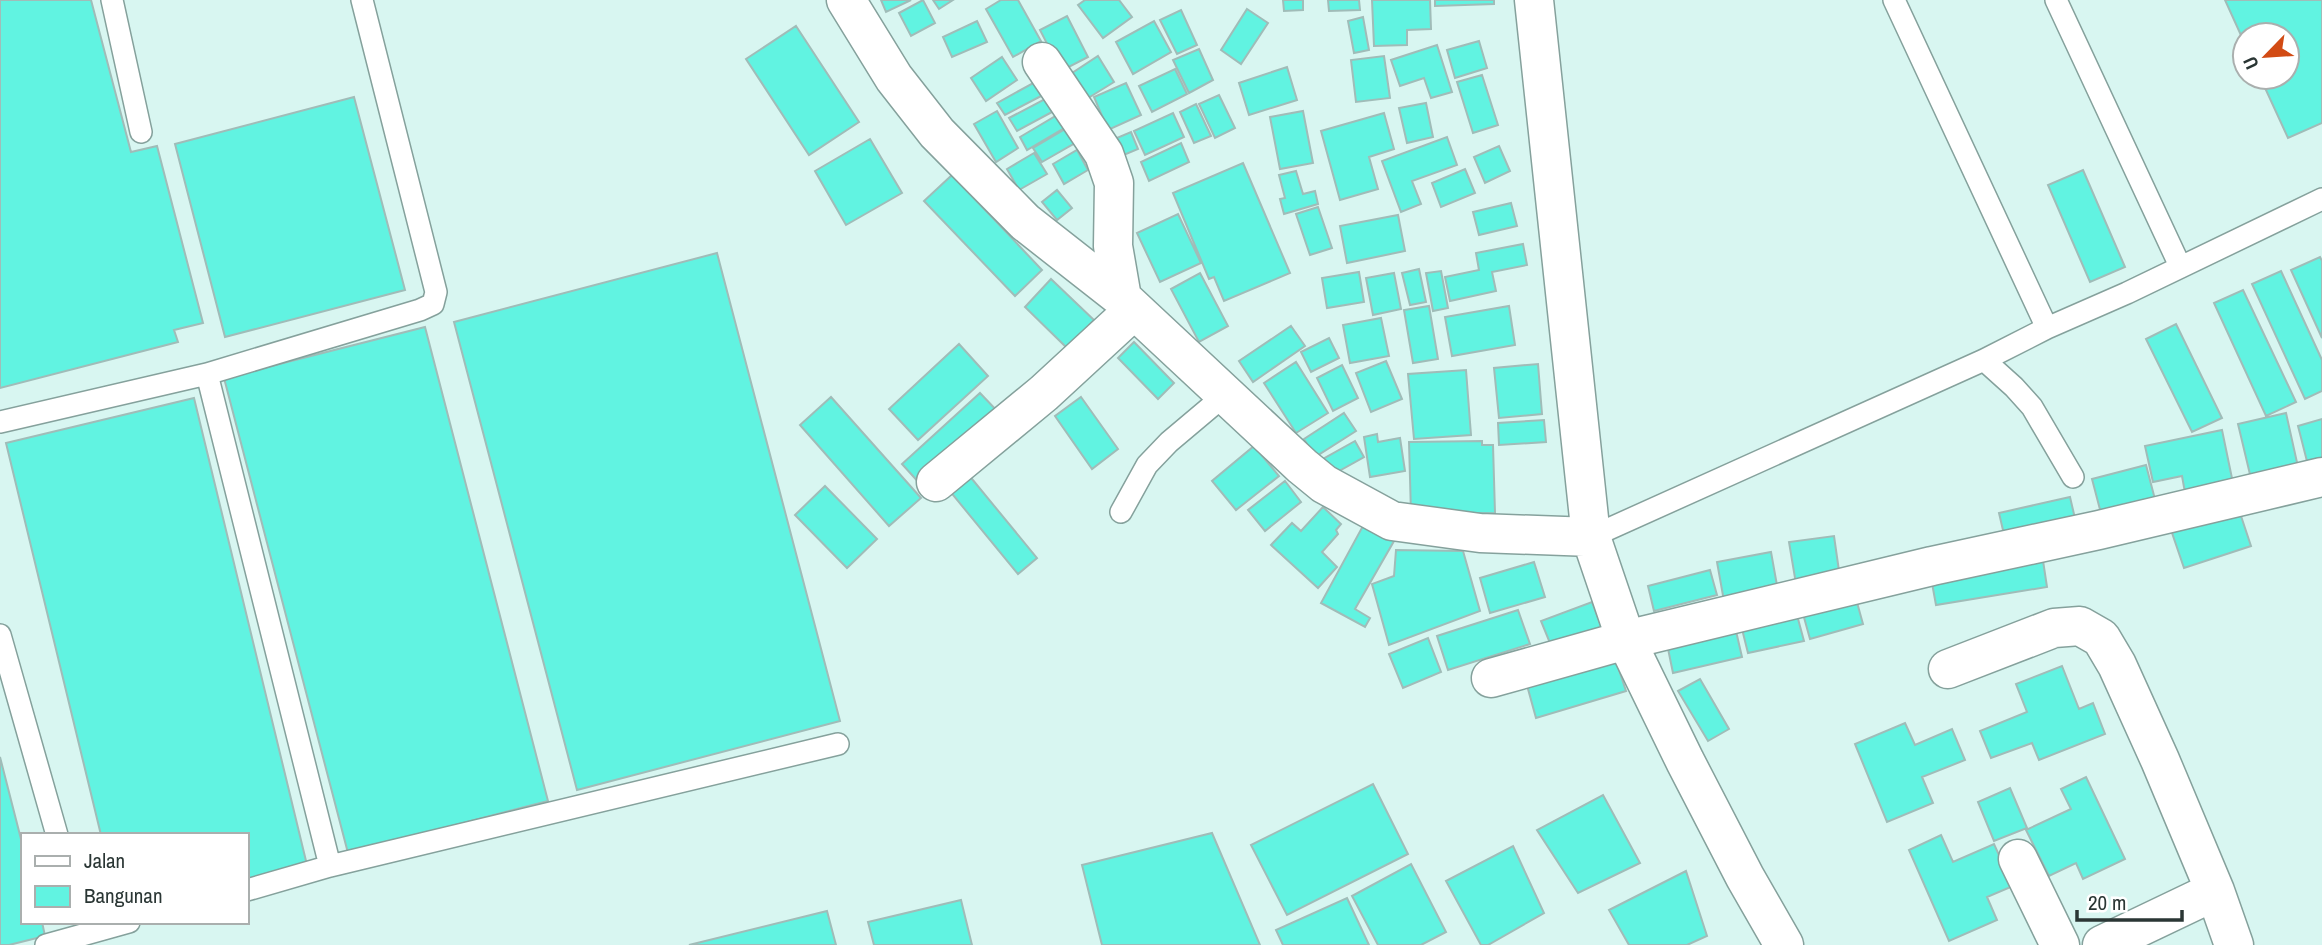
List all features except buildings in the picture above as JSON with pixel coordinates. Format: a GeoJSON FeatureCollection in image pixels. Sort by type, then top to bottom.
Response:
{"type":"FeatureCollection","features":[{"type":"Feature","properties":{"kind":"street"},"geometry":{"type":"LineString","coordinates":[[846,0],[894,78],[937,134],[1025,222],[1128,304],[1324,484],[1392,521],[1480,533],[1591,537]]}},
{"type":"Feature","properties":{"kind":"street"},"geometry":{"type":"LineString","coordinates":[[1534,0],[1591,537],[1626,640],[1709,807],[1784,945]]}},
{"type":"Feature","properties":{"kind":"street"},"geometry":{"type":"LineString","coordinates":[[1042,62],[1104,155],[1114,183],[1113,246],[1128,304]]}},
{"type":"Feature","properties":{"kind":"street"},"geometry":{"type":"LineString","coordinates":[[936,482],[1044,393],[1128,304]]}},
{"type":"Feature","properties":{"kind":"street"},"geometry":{"type":"LineString","coordinates":[[1491,678],[1626,640],[1932,566],[2322,477]]}},
{"type":"Feature","properties":{"kind":"street"},"geometry":{"type":"LineString","coordinates":[[1948,669],[2054,628],[2080,625],[2101,638],[2118,665],[2155,748],[2215,891],[2234,945]]}},
{"type":"Feature","properties":{"kind":"street"},"geometry":{"type":"LineString","coordinates":[[2018,859],[2060,945]]}},
{"type":"Feature","properties":{"kind":"street"},"geometry":{"type":"LineString","coordinates":[[2102,945],[2215,891]]}},
{"type":"Feature","properties":{"kind":"lane"},"geometry":{"type":"LineString","coordinates":[[112,0],[141,132]]}},
{"type":"Feature","properties":{"kind":"lane"},"geometry":{"type":"LineString","coordinates":[[0,422],[207,374],[429,307],[436,299],[362,0]]}},
{"type":"Feature","properties":{"kind":"lane"},"geometry":{"type":"LineString","coordinates":[[1894,0],[2047,328]]}},
{"type":"Feature","properties":{"kind":"lane"},"geometry":{"type":"LineString","coordinates":[[2056,0],[2180,266]]}},
{"type":"Feature","properties":{"kind":"lane"},"geometry":{"type":"LineString","coordinates":[[1591,537],[1983,360],[2322,199]]}},
{"type":"Feature","properties":{"kind":"lane"},"geometry":{"type":"LineString","coordinates":[[1983,360],[2032,407],[2073,477]]}},
{"type":"Feature","properties":{"kind":"lane"},"geometry":{"type":"LineString","coordinates":[[207,374],[330,866]]}},
{"type":"Feature","properties":{"kind":"lane"},"geometry":{"type":"LineString","coordinates":[[1121,512],[1153,458],[1226,394]]}},
{"type":"Feature","properties":{"kind":"lane"},"geometry":{"type":"LineString","coordinates":[[0,635],[56,833]]}},
{"type":"Feature","properties":{"kind":"lane"},"geometry":{"type":"LineString","coordinates":[[248,890],[330,866],[838,744]]}},
{"type":"Feature","properties":{"kind":"lane"},"geometry":{"type":"LineString","coordinates":[[46,945],[121,924]]}}]}
